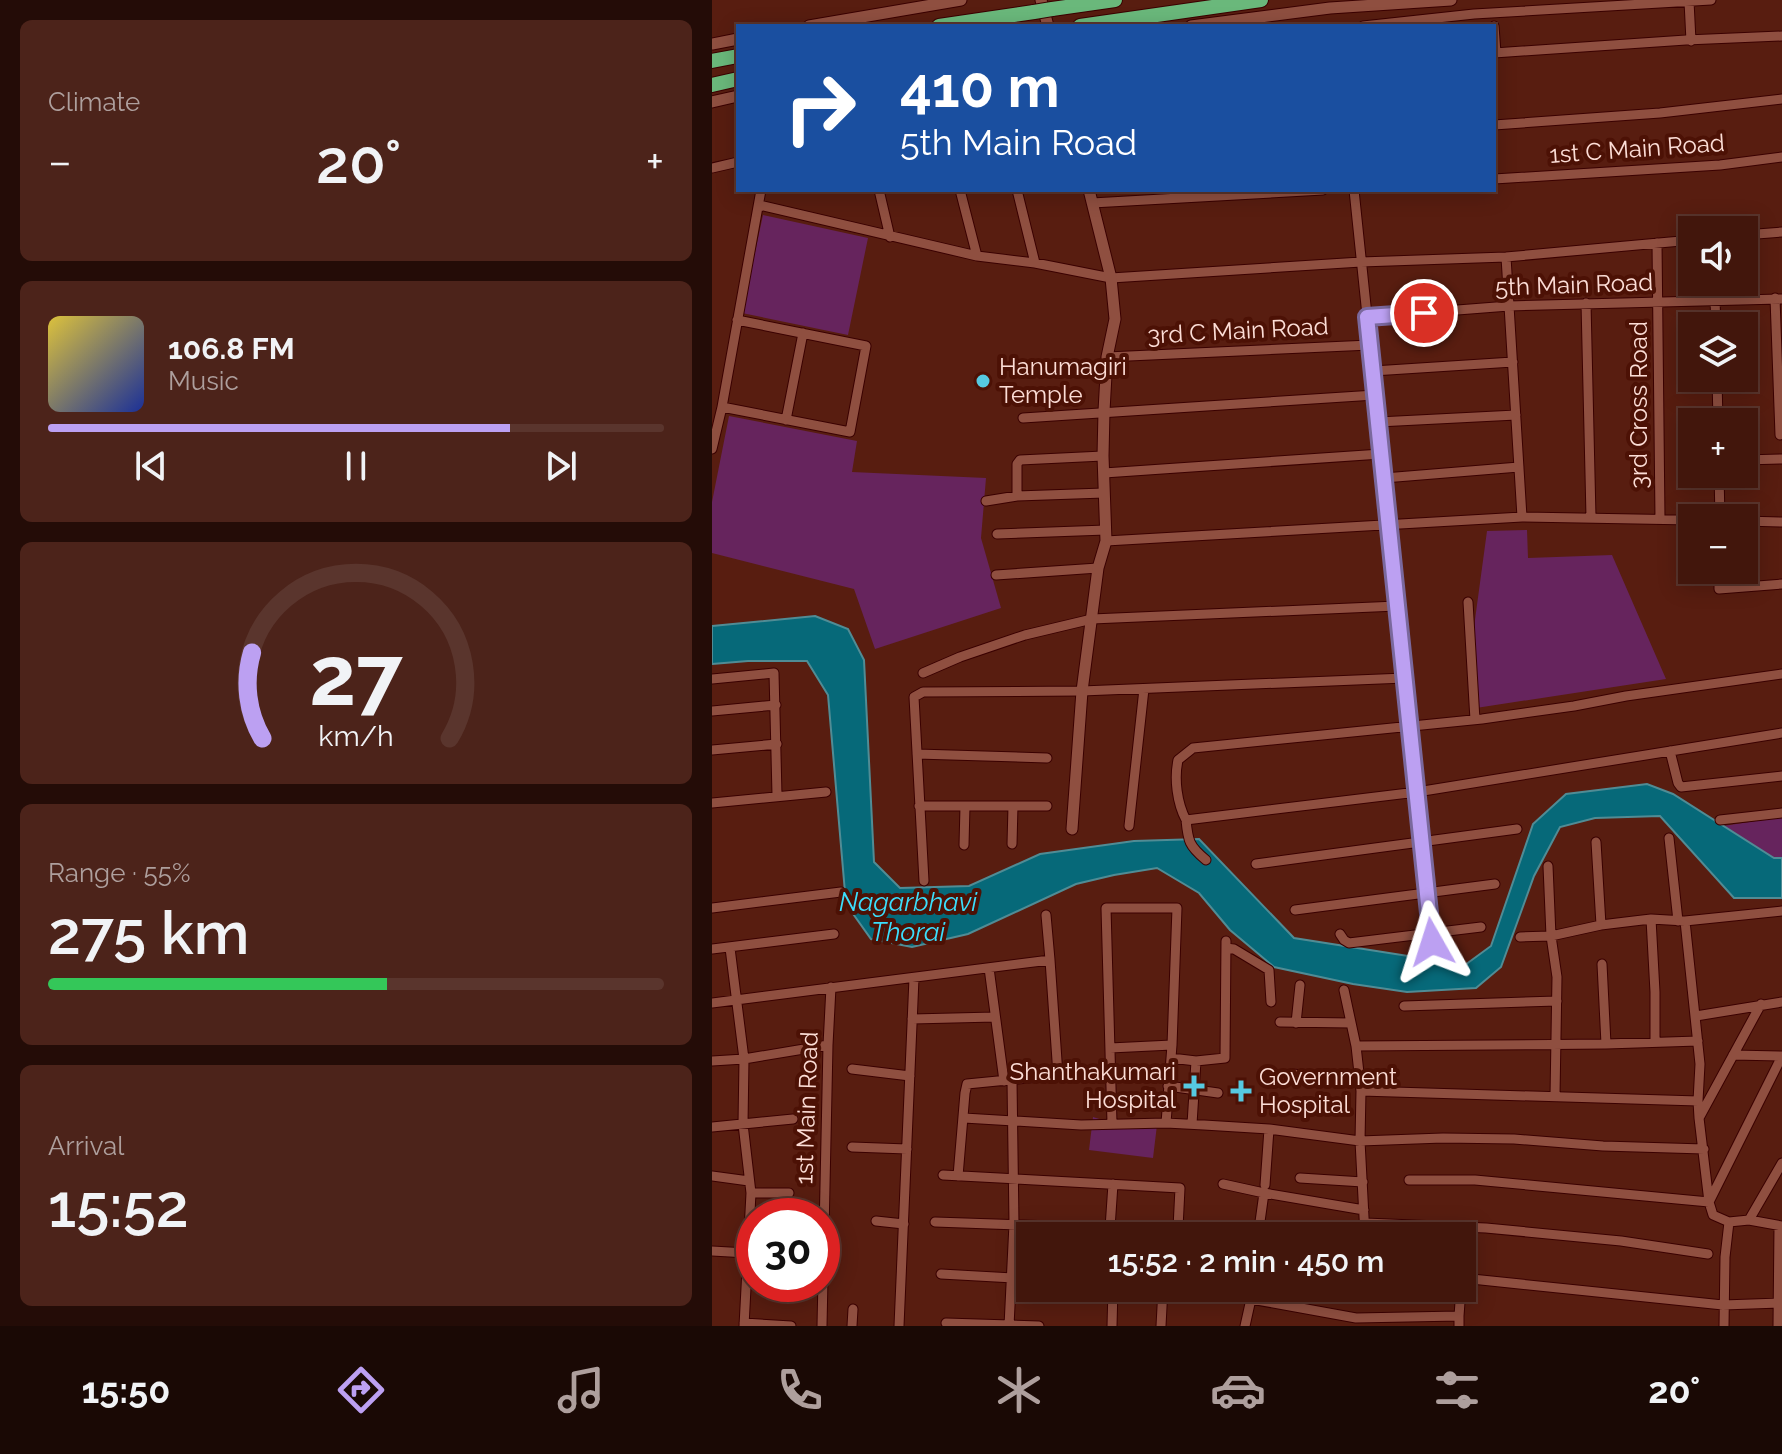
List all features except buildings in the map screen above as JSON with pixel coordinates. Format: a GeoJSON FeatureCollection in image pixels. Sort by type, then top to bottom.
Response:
{"type":"FeatureCollection","features":[{"type":"Feature","properties":{"kind":"highway"},"geometry":{"type":"LineString","coordinates":[[950,24],[1042,7],[1115,0]]}},
{"type":"Feature","properties":{"kind":"highway"},"geometry":{"type":"LineString","coordinates":[[1093,24],[1261,0]]}},
{"type":"Feature","properties":{"kind":"highway"},"geometry":{"type":"LineString","coordinates":[[712,61],[736,56]]}},
{"type":"Feature","properties":{"kind":"highway"},"geometry":{"type":"LineString","coordinates":[[712,85],[736,79]]}},
{"type":"Feature","properties":{"kind":"street"},"geometry":{"type":"LineString","coordinates":[[818,24],[899,5],[956,0]]}},
{"type":"Feature","properties":{"kind":"street"},"geometry":{"type":"LineString","coordinates":[[1206,24],[1330,8],[1451,0]]}},
{"type":"Feature","properties":{"kind":"street"},"geometry":{"type":"LineString","coordinates":[[1383,24],[1493,13],[1711,0]]}},
{"type":"Feature","properties":{"kind":"street"},"geometry":{"type":"LineString","coordinates":[[1689,1],[1691,41]]}},
{"type":"Feature","properties":{"kind":"street"},"geometry":{"type":"LineString","coordinates":[[1493,13],[1494,24]]}},
{"type":"Feature","properties":{"kind":"street"},"geometry":{"type":"LineString","coordinates":[[1496,53],[1782,36]]}},
{"type":"Feature","properties":{"kind":"street"},"geometry":{"type":"LineString","coordinates":[[712,44],[736,39]]}},
{"type":"Feature","properties":{"kind":"street"},"geometry":{"type":"LineString","coordinates":[[712,102],[736,96]]}},
{"type":"Feature","properties":{"kind":"street"},"geometry":{"type":"LineString","coordinates":[[1496,125],[1660,113],[1782,99]]}},
{"type":"Feature","properties":{"kind":"street","name":"1st C Main Road"},"geometry":{"type":"LineString","coordinates":[[1496,179],[1720,165],[1782,157]]}},
{"type":"Feature","properties":{"kind":"street"},"geometry":{"type":"LineString","coordinates":[[712,168],[736,162]]}},
{"type":"Feature","properties":{"kind":"street"},"geometry":{"type":"LineString","coordinates":[[712,449],[761,192]]}},
{"type":"Feature","properties":{"kind":"street"},"geometry":{"type":"LineString","coordinates":[[879,192],[890,237]]}},
{"type":"Feature","properties":{"kind":"street"},"geometry":{"type":"LineString","coordinates":[[961,192],[977,256]]}},
{"type":"Feature","properties":{"kind":"street"},"geometry":{"type":"LineString","coordinates":[[1017,192],[1035,263]]}},
{"type":"Feature","properties":{"kind":"street"},"geometry":{"type":"LineString","coordinates":[[1072,829],[1082,691],[1098,568],[1106,536],[1104,411],[1107,357],[1115,319],[1111,278],[1089,192]]}},
{"type":"Feature","properties":{"kind":"street"},"geometry":{"type":"LineString","coordinates":[[1092,203],[1287,192]]}},
{"type":"Feature","properties":{"kind":"street"},"geometry":{"type":"LineString","coordinates":[[1354,192],[1432,938]]}},
{"type":"Feature","properties":{"kind":"street"},"geometry":{"type":"LineString","coordinates":[[759,205],[977,256],[1035,263],[1111,278],[1361,262],[1506,257],[1678,241]]}},
{"type":"Feature","properties":{"kind":"street"},"geometry":{"type":"LineString","coordinates":[[1758,234],[1782,232]]}},
{"type":"Feature","properties":{"kind":"street","name":"3rd Cross Road"},"geometry":{"type":"LineString","coordinates":[[1657,243],[1660,519]]}},
{"type":"Feature","properties":{"kind":"street"},"geometry":{"type":"LineString","coordinates":[[1506,257],[1522,517]]}},
{"type":"Feature","properties":{"kind":"street"},"geometry":{"type":"LineString","coordinates":[[1778,298],[1780,435]]}},
{"type":"Feature","properties":{"kind":"street","name":"5th Main Road"},"geometry":{"type":"LineString","coordinates":[[1367,317],[1509,306],[1778,298]]}},
{"type":"Feature","properties":{"kind":"street"},"geometry":{"type":"LineString","coordinates":[[1715,301],[1715,312]]}},
{"type":"Feature","properties":{"kind":"street"},"geometry":{"type":"LineString","coordinates":[[1586,303],[1591,517]]}},
{"type":"Feature","properties":{"kind":"street"},"geometry":{"type":"LineString","coordinates":[[722,407],[850,432],[866,346],[737,320]]}},
{"type":"Feature","properties":{"kind":"street"},"geometry":{"type":"LineString","coordinates":[[786,420],[803,333]]}},
{"type":"Feature","properties":{"kind":"street","name":"3rd C Main Road"},"geometry":{"type":"LineString","coordinates":[[1107,357],[1370,345]]}},
{"type":"Feature","properties":{"kind":"street"},"geometry":{"type":"LineString","coordinates":[[1373,371],[1513,362]]}},
{"type":"Feature","properties":{"kind":"street"},"geometry":{"type":"LineString","coordinates":[[1023,418],[1375,395]]}},
{"type":"Feature","properties":{"kind":"street"},"geometry":{"type":"LineString","coordinates":[[1378,422],[1516,415]]}},
{"type":"Feature","properties":{"kind":"street"},"geometry":{"type":"LineString","coordinates":[[1104,473],[1381,454]]}},
{"type":"Feature","properties":{"kind":"street"},"geometry":{"type":"LineString","coordinates":[[1017,496],[1017,464],[1020,460],[1103,456]]}},
{"type":"Feature","properties":{"kind":"street"},"geometry":{"type":"LineString","coordinates":[[1758,460],[1782,459]]}},
{"type":"Feature","properties":{"kind":"street"},"geometry":{"type":"LineString","coordinates":[[1384,478],[1519,467]]}},
{"type":"Feature","properties":{"kind":"street"},"geometry":{"type":"LineString","coordinates":[[986,501],[1017,496],[1104,493]]}},
{"type":"Feature","properties":{"kind":"street"},"geometry":{"type":"LineString","coordinates":[[997,534],[1106,536],[1522,517],[1678,520]]}},
{"type":"Feature","properties":{"kind":"street"},"geometry":{"type":"LineString","coordinates":[[1758,521],[1782,522]]}},
{"type":"Feature","properties":{"kind":"street"},"geometry":{"type":"LineString","coordinates":[[996,575],[1098,568]]}},
{"type":"Feature","properties":{"kind":"street"},"geometry":{"type":"LineString","coordinates":[[1719,584],[1719,589],[1782,584]]}},
{"type":"Feature","properties":{"kind":"street"},"geometry":{"type":"LineString","coordinates":[[1468,602],[1475,720]]}},
{"type":"Feature","properties":{"kind":"street"},"geometry":{"type":"LineString","coordinates":[[923,673],[1025,635],[1092,619],[1397,606]]}},
{"type":"Feature","properties":{"kind":"street"},"geometry":{"type":"LineString","coordinates":[[712,679],[774,673],[777,795]]}},
{"type":"Feature","properties":{"kind":"street"},"geometry":{"type":"LineString","coordinates":[[1206,860],[1189,842],[1179,800],[1178,760],[1193,748],[1475,720],[1782,674]]}},
{"type":"Feature","properties":{"kind":"street"},"geometry":{"type":"LineString","coordinates":[[924,881],[914,697],[923,692],[1082,691],[1405,678]]}},
{"type":"Feature","properties":{"kind":"street"},"geometry":{"type":"LineString","coordinates":[[1129,826],[1144,689]]}},
{"type":"Feature","properties":{"kind":"street"},"geometry":{"type":"LineString","coordinates":[[712,711],[776,705]]}},
{"type":"Feature","properties":{"kind":"street"},"geometry":{"type":"LineString","coordinates":[[1186,820],[1417,792],[1782,733]]}},
{"type":"Feature","properties":{"kind":"street"},"geometry":{"type":"LineString","coordinates":[[712,750],[777,744]]}},
{"type":"Feature","properties":{"kind":"street"},"geometry":{"type":"LineString","coordinates":[[1670,751],[1681,787],[1782,776]]}},
{"type":"Feature","properties":{"kind":"street"},"geometry":{"type":"LineString","coordinates":[[917,754],[1047,758]]}},
{"type":"Feature","properties":{"kind":"street"},"geometry":{"type":"LineString","coordinates":[[712,803],[826,792]]}},
{"type":"Feature","properties":{"kind":"street"},"geometry":{"type":"LineString","coordinates":[[919,806],[1047,806]]}},
{"type":"Feature","properties":{"kind":"street"},"geometry":{"type":"LineString","coordinates":[[964,845],[965,806]]}},
{"type":"Feature","properties":{"kind":"street"},"geometry":{"type":"LineString","coordinates":[[1012,844],[1013,806]]}},
{"type":"Feature","properties":{"kind":"street"},"geometry":{"type":"LineString","coordinates":[[1720,820],[1782,813]]}},
{"type":"Feature","properties":{"kind":"street"},"geometry":{"type":"LineString","coordinates":[[1256,864],[1517,829]]}},
{"type":"Feature","properties":{"kind":"street"},"geometry":{"type":"LineString","coordinates":[[1669,838],[1696,1016],[1700,1064],[1699,1118],[1709,1202],[1713,1215],[1729,1222],[1749,1220],[1780,1226],[1781,1303],[1778,1326]]}},
{"type":"Feature","properties":{"kind":"street"},"geometry":{"type":"LineString","coordinates":[[1596,842],[1601,925]]}},
{"type":"Feature","properties":{"kind":"street"},"geometry":{"type":"LineString","coordinates":[[1548,866],[1551,936],[1557,977],[1555,1096]]}},
{"type":"Feature","properties":{"kind":"street"},"geometry":{"type":"LineString","coordinates":[[1295,910],[1495,884]]}},
{"type":"Feature","properties":{"kind":"street"},"geometry":{"type":"LineString","coordinates":[[712,908],[841,892]]}},
{"type":"Feature","properties":{"kind":"street"},"geometry":{"type":"LineString","coordinates":[[1112,1123],[1106,908],[1177,908],[1166,1123]]}},
{"type":"Feature","properties":{"kind":"street"},"geometry":{"type":"LineString","coordinates":[[1520,937],[1551,936],[1601,925],[1651,919],[1681,921],[1782,911]]}},
{"type":"Feature","properties":{"kind":"street"},"geometry":{"type":"LineString","coordinates":[[1046,915],[1058,1075]]}},
{"type":"Feature","properties":{"kind":"street"},"geometry":{"type":"LineString","coordinates":[[1651,919],[1655,1042]]}},
{"type":"Feature","properties":{"kind":"street"},"geometry":{"type":"LineString","coordinates":[[1340,934],[1349,943],[1432,938],[1481,927]]}},
{"type":"Feature","properties":{"kind":"street"},"geometry":{"type":"LineString","coordinates":[[712,949],[834,934]]}},
{"type":"Feature","properties":{"kind":"street"},"geometry":{"type":"LineString","coordinates":[[1171,1058],[1196,1061],[1225,1058],[1226,944],[1269,970],[1271,1002]]}},
{"type":"Feature","properties":{"kind":"street"},"geometry":{"type":"LineString","coordinates":[[730,948],[744,1059],[743,1124],[751,1198]]}},
{"type":"Feature","properties":{"kind":"street"},"geometry":{"type":"LineString","coordinates":[[712,1003],[1050,960]]}},
{"type":"Feature","properties":{"kind":"street"},"geometry":{"type":"LineString","coordinates":[[1602,964],[1606,1044]]}},
{"type":"Feature","properties":{"kind":"street"},"geometry":{"type":"LineString","coordinates":[[989,968],[1013,1121],[1014,1224],[1009,1325]]}},
{"type":"Feature","properties":{"kind":"street"},"geometry":{"type":"LineString","coordinates":[[899,1326],[914,978]]}},
{"type":"Feature","properties":{"kind":"street"},"geometry":{"type":"LineString","coordinates":[[1296,1023],[1300,985]]}},
{"type":"Feature","properties":{"kind":"street","name":"1st Main Road"},"geometry":{"type":"LineString","coordinates":[[822,1326],[831,987]]}},
{"type":"Feature","properties":{"kind":"street"},"geometry":{"type":"LineString","coordinates":[[1344,990],[1356,1046],[1360,1086],[1365,1222]]}},
{"type":"Feature","properties":{"kind":"street"},"geometry":{"type":"LineString","coordinates":[[1404,1006],[1557,1001]]}},
{"type":"Feature","properties":{"kind":"street"},"geometry":{"type":"LineString","coordinates":[[1696,1016],[1782,1002]]}},
{"type":"Feature","properties":{"kind":"street"},"geometry":{"type":"LineString","coordinates":[[1699,1118],[1761,1004]]}},
{"type":"Feature","properties":{"kind":"street"},"geometry":{"type":"LineString","coordinates":[[912,1019],[995,1017]]}},
{"type":"Feature","properties":{"kind":"street"},"geometry":{"type":"LineString","coordinates":[[1280,1022],[1351,1023]]}},
{"type":"Feature","properties":{"kind":"street"},"geometry":{"type":"LineString","coordinates":[[1356,1046],[1698,1041]]}},
{"type":"Feature","properties":{"kind":"street"},"geometry":{"type":"LineString","coordinates":[[712,1061],[828,1045]]}},
{"type":"Feature","properties":{"kind":"street"},"geometry":{"type":"LineString","coordinates":[[1110,1048],[1172,1045]]}},
{"type":"Feature","properties":{"kind":"street"},"geometry":{"type":"LineString","coordinates":[[1709,1202],[1782,1056],[1733,1055]]}},
{"type":"Feature","properties":{"kind":"street"},"geometry":{"type":"LineString","coordinates":[[1192,1124],[1196,1061]]}},
{"type":"Feature","properties":{"kind":"street"},"geometry":{"type":"LineString","coordinates":[[852,1069],[910,1076]]}},
{"type":"Feature","properties":{"kind":"street"},"geometry":{"type":"LineString","coordinates":[[958,1176],[967,1084],[1077,1073]]}},
{"type":"Feature","properties":{"kind":"street"},"geometry":{"type":"LineString","coordinates":[[1292,1074],[1360,1086],[1698,1101]]}},
{"type":"Feature","properties":{"kind":"street"},"geometry":{"type":"LineString","coordinates":[[1168,1086],[1218,1093]]}},
{"type":"Feature","properties":{"kind":"street"},"geometry":{"type":"LineString","coordinates":[[964,1118],[1081,1125],[1192,1124],[1269,1129],[1360,1141],[1514,1139],[1704,1149]]}},
{"type":"Feature","properties":{"kind":"street"},"geometry":{"type":"LineString","coordinates":[[712,1127],[793,1119]]}},
{"type":"Feature","properties":{"kind":"street"},"geometry":{"type":"LineString","coordinates":[[1260,1222],[1269,1129]]}},
{"type":"Feature","properties":{"kind":"street"},"geometry":{"type":"LineString","coordinates":[[852,1147],[907,1149]]}},
{"type":"Feature","properties":{"kind":"street"},"geometry":{"type":"LineString","coordinates":[[1749,1220],[1781,1168]]}},
{"type":"Feature","properties":{"kind":"street"},"geometry":{"type":"LineString","coordinates":[[943,1175],[1180,1188],[1178,1222]]}},
{"type":"Feature","properties":{"kind":"street"},"geometry":{"type":"LineString","coordinates":[[712,1176],[749,1181]]}},
{"type":"Feature","properties":{"kind":"street"},"geometry":{"type":"LineString","coordinates":[[1300,1178],[1363,1182]]}},
{"type":"Feature","properties":{"kind":"street"},"geometry":{"type":"LineString","coordinates":[[1409,1180],[1475,1180],[1709,1202]]}},
{"type":"Feature","properties":{"kind":"street"},"geometry":{"type":"LineString","coordinates":[[1113,1184],[1115,1222]]}},
{"type":"Feature","properties":{"kind":"street"},"geometry":{"type":"LineString","coordinates":[[1223,1184],[1265,1189],[1364,1210]]}},
{"type":"Feature","properties":{"kind":"street"},"geometry":{"type":"LineString","coordinates":[[751,1193],[789,1193]]}},
{"type":"Feature","properties":{"kind":"street"},"geometry":{"type":"LineString","coordinates":[[876,1221],[904,1224]]}},
{"type":"Feature","properties":{"kind":"street"},"geometry":{"type":"LineString","coordinates":[[935,1222],[1014,1224]]}},
{"type":"Feature","properties":{"kind":"street"},"geometry":{"type":"LineString","coordinates":[[1724,1326],[1729,1222]]}},
{"type":"Feature","properties":{"kind":"street"},"geometry":{"type":"LineString","coordinates":[[1476,1228],[1621,1241],[1708,1254]]}},
{"type":"Feature","properties":{"kind":"street"},"geometry":{"type":"LineString","coordinates":[[712,1251],[736,1252]]}},
{"type":"Feature","properties":{"kind":"street"},"geometry":{"type":"LineString","coordinates":[[941,1274],[1016,1278]]}},
{"type":"Feature","properties":{"kind":"street"},"geometry":{"type":"LineString","coordinates":[[1476,1279],[1723,1305],[1781,1303]]}},
{"type":"Feature","properties":{"kind":"street"},"geometry":{"type":"LineString","coordinates":[[746,1302],[744,1324],[791,1326]]}},
{"type":"Feature","properties":{"kind":"street"},"geometry":{"type":"LineString","coordinates":[[1112,1326],[1113,1302]]}},
{"type":"Feature","properties":{"kind":"street"},"geometry":{"type":"LineString","coordinates":[[1161,1326],[1162,1302]]}},
{"type":"Feature","properties":{"kind":"street"},"geometry":{"type":"LineString","coordinates":[[1245,1326],[1250,1302]]}},
{"type":"Feature","properties":{"kind":"street"},"geometry":{"type":"LineString","coordinates":[[1286,1302],[1356,1318],[1459,1321]]}},
{"type":"Feature","properties":{"kind":"street"},"geometry":{"type":"LineString","coordinates":[[852,1326],[853,1309]]}},
{"type":"Feature","properties":{"kind":"street"},"geometry":{"type":"LineString","coordinates":[[946,1323],[1039,1326]]}},
{"type":"Feature","properties":{"kind":"shaded area"},"geometry":{"type":"Polygon","coordinates":[[[763,215],[868,238],[848,335],[742,313],[763,215]]]}},
{"type":"Feature","properties":{"kind":"shaded area"},"geometry":{"type":"Polygon","coordinates":[[[729,416],[857,441],[852,472],[986,478],[981,538],[1001,608],[875,649],[854,589],[712,553],[712,502],[729,416]]]}},
{"type":"Feature","properties":{"kind":"shaded area"},"geometry":{"type":"Polygon","coordinates":[[[1527,530],[1528,558],[1612,555],[1666,679],[1476,708],[1474,627],[1487,531],[1527,530]]]}},
{"type":"Feature","properties":{"kind":"shaded area"},"geometry":{"type":"Polygon","coordinates":[[[1782,817],[1782,858],[1774,858],[1723,826],[1782,817]]]}},
{"type":"Feature","properties":{"kind":"shaded area"},"geometry":{"type":"Polygon","coordinates":[[[1093,1117],[1112,1123],[1157,1125],[1153,1158],[1089,1150],[1093,1117]]]}},
{"type":"Feature","properties":{"kind":"water","name":"Nagarbhavi Thorai"},"geometry":{"type":"Polygon","coordinates":[[[815,616],[848,629],[864,660],[874,862],[900,888],[969,886],[1040,854],[1134,841],[1199,839],[1294,938],[1465,965],[1491,946],[1533,824],[1566,794],[1647,784],[1673,794],[1774,858],[1782,858],[1782,898],[1734,898],[1660,816],[1595,818],[1560,827],[1534,876],[1501,967],[1476,988],[1407,992],[1274,967],[1230,930],[1199,893],[1157,868],[1076,884],[968,934],[912,947],[871,939],[846,904],[828,695],[807,661],[712,664],[712,626],[815,616]]]}},
{"type":"Feature","properties":{"kind":"place","name":"Hanumagiri Temple"},"geometry":{"type":"Point","coordinates":[983,381]}},
{"type":"Feature","properties":{"kind":"place","name":"Shanthakumari Hospital"},"geometry":{"type":"Point","coordinates":[1194,1086]}},
{"type":"Feature","properties":{"kind":"place","name":"Government Hospital"},"geometry":{"type":"Point","coordinates":[1241,1091]}},
{"type":"Feature","properties":{"kind":"route"},"geometry":{"type":"LineString","coordinates":[[1424,313],[1367,317],[1432,942]]}}]}
